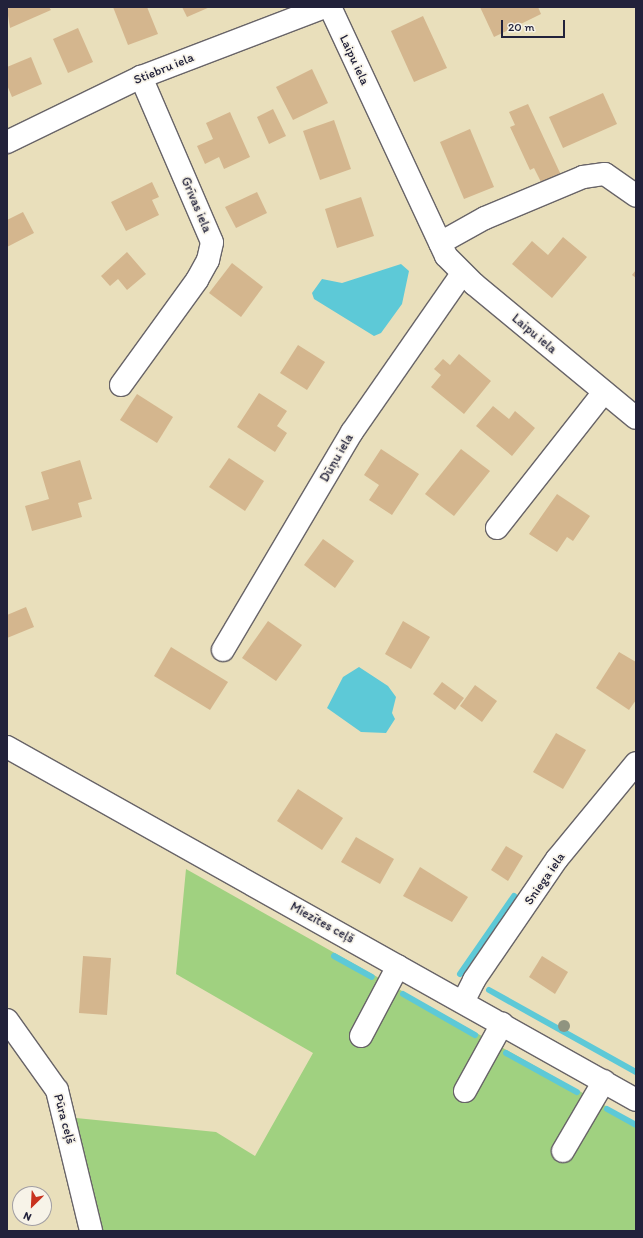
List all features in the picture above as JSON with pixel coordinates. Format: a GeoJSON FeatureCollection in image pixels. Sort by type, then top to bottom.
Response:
{"type":"FeatureCollection","features":[{"type":"Feature","properties":{"kind":"street","name":"Stiebru iela"},"geometry":{"type":"LineString","coordinates":[[7,142],[141,78],[324,7]]}},
{"type":"Feature","properties":{"kind":"street","name":"Laipu iela"},"geometry":{"type":"LineString","coordinates":[[330,7],[440,244],[462,274],[636,418]]}},
{"type":"Feature","properties":{"kind":"street","name":"Grīvas iela"},"geometry":{"type":"LineString","coordinates":[[121,385],[197,280],[208,260],[212,242],[141,78]]}},
{"type":"Feature","properties":{"kind":"street"},"geometry":{"type":"LineString","coordinates":[[440,244],[485,218],[583,177],[605,174],[636,196]]}},
{"type":"Feature","properties":{"kind":"street","name":"Dūņu iela"},"geometry":{"type":"LineString","coordinates":[[223,650],[352,432],[462,274]]}},
{"type":"Feature","properties":{"kind":"street"},"geometry":{"type":"LineString","coordinates":[[497,528],[604,392]]}},
{"type":"Feature","properties":{"kind":"street","name":"Miezītes ceļš"},"geometry":{"type":"LineString","coordinates":[[7,747],[636,1100]]}},
{"type":"Feature","properties":{"kind":"street","name":"Sniega iela"},"geometry":{"type":"LineString","coordinates":[[463,1002],[474,980],[557,859],[636,763]]}},
{"type":"Feature","properties":{"kind":"street"},"geometry":{"type":"LineString","coordinates":[[361,1036],[398,966]]}},
{"type":"Feature","properties":{"kind":"street","name":"Pūra ceļš"},"geometry":{"type":"LineString","coordinates":[[7,1020],[58,1090],[91,1231]]}},
{"type":"Feature","properties":{"kind":"street"},"geometry":{"type":"LineString","coordinates":[[465,1091],[502,1024]]}},
{"type":"Feature","properties":{"kind":"street"},"geometry":{"type":"LineString","coordinates":[[563,1151],[604,1081]]}},
{"type":"Feature","properties":{"kind":"green space"},"geometry":{"type":"Polygon","coordinates":[[[186,869],[636,1123],[636,1231],[102,1231],[76,1118],[216,1132],[255,1156],[313,1053],[176,974],[186,869]]]}},
{"type":"Feature","properties":{"kind":"water"},"geometry":{"type":"Polygon","coordinates":[[[401,264],[409,271],[402,304],[381,333],[374,336],[314,299],[312,293],[322,279],[342,283],[401,264]]]}},
{"type":"Feature","properties":{"kind":"water"},"geometry":{"type":"Polygon","coordinates":[[[359,667],[388,686],[396,697],[392,713],[395,719],[386,733],[361,732],[327,708],[343,677],[359,667]]]}},
{"type":"Feature","properties":{"kind":"building"},"geometry":{"type":"Polygon","coordinates":[[[11,7],[49,7],[51,10],[10,28],[7,9],[11,7]]]}},
{"type":"Feature","properties":{"kind":"building"},"geometry":{"type":"Polygon","coordinates":[[[113,7],[147,7],[158,34],[128,45],[113,7]]]}},
{"type":"Feature","properties":{"kind":"building"},"geometry":{"type":"Polygon","coordinates":[[[182,7],[210,7],[187,17],[182,7]]]}},
{"type":"Feature","properties":{"kind":"building"},"geometry":{"type":"Polygon","coordinates":[[[480,7],[538,7],[541,14],[494,37],[480,7]]]}},
{"type":"Feature","properties":{"kind":"building"},"geometry":{"type":"Polygon","coordinates":[[[423,16],[447,68],[414,82],[391,31],[423,16]]]}},
{"type":"Feature","properties":{"kind":"building"},"geometry":{"type":"Polygon","coordinates":[[[78,28],[93,62],[68,73],[53,39],[78,28]]]}},
{"type":"Feature","properties":{"kind":"building"},"geometry":{"type":"Polygon","coordinates":[[[31,57],[42,84],[12,97],[7,85],[7,67],[31,57]]]}},
{"type":"Feature","properties":{"kind":"building"},"geometry":{"type":"Polygon","coordinates":[[[312,69],[328,103],[293,120],[276,87],[312,69]]]}},
{"type":"Feature","properties":{"kind":"building"},"geometry":{"type":"Polygon","coordinates":[[[603,93],[617,124],[563,148],[549,117],[603,93]]]}},
{"type":"Feature","properties":{"kind":"building"},"geometry":{"type":"Polygon","coordinates":[[[528,104],[561,175],[542,184],[534,168],[530,170],[510,127],[515,125],[509,112],[528,104]]]}},
{"type":"Feature","properties":{"kind":"building"},"geometry":{"type":"Polygon","coordinates":[[[273,109],[286,136],[269,144],[257,117],[273,109]]]}},
{"type":"Feature","properties":{"kind":"building"},"geometry":{"type":"Polygon","coordinates":[[[230,112],[250,157],[224,169],[219,157],[205,164],[197,146],[213,139],[206,123],[230,112]]]}},
{"type":"Feature","properties":{"kind":"building"},"geometry":{"type":"Polygon","coordinates":[[[334,120],[351,169],[320,180],[303,131],[334,120]]]}},
{"type":"Feature","properties":{"kind":"building"},"geometry":{"type":"Polygon","coordinates":[[[470,129],[494,187],[464,199],[440,142],[470,129]]]}},
{"type":"Feature","properties":{"kind":"building"},"geometry":{"type":"Polygon","coordinates":[[[152,182],[159,197],[152,200],[159,215],[126,231],[111,202],[152,182]]]}},
{"type":"Feature","properties":{"kind":"building"},"geometry":{"type":"Polygon","coordinates":[[[257,192],[267,213],[236,228],[225,207],[257,192]]]}},
{"type":"Feature","properties":{"kind":"building"},"geometry":{"type":"Polygon","coordinates":[[[361,197],[374,236],[337,248],[325,209],[361,197]]]}},
{"type":"Feature","properties":{"kind":"building"},"geometry":{"type":"Polygon","coordinates":[[[23,212],[34,233],[7,247],[7,220],[23,212]]]}},
{"type":"Feature","properties":{"kind":"building"},"geometry":{"type":"Polygon","coordinates":[[[563,237],[587,257],[552,298],[512,264],[532,241],[548,255],[563,237]]]}},
{"type":"Feature","properties":{"kind":"building"},"geometry":{"type":"Polygon","coordinates":[[[127,252],[146,274],[127,290],[118,279],[110,286],[101,276],[127,252]]]}},
{"type":"Feature","properties":{"kind":"building"},"geometry":{"type":"Polygon","coordinates":[[[232,263],[263,287],[241,317],[209,293],[232,263]]]}},
{"type":"Feature","properties":{"kind":"building"},"geometry":{"type":"Polygon","coordinates":[[[636,270],[636,278],[632,275],[636,270]]]}},
{"type":"Feature","properties":{"kind":"building"},"geometry":{"type":"Polygon","coordinates":[[[298,345],[325,362],[307,390],[280,373],[298,345]]]}},
{"type":"Feature","properties":{"kind":"building"},"geometry":{"type":"Polygon","coordinates":[[[459,354],[491,381],[464,414],[431,387],[441,375],[434,369],[443,359],[450,365],[459,354]]]}},
{"type":"Feature","properties":{"kind":"building"},"geometry":{"type":"Polygon","coordinates":[[[259,393],[287,411],[277,426],[287,433],[275,452],[237,427],[259,393]]]}},
{"type":"Feature","properties":{"kind":"building"},"geometry":{"type":"Polygon","coordinates":[[[137,394],[173,417],[157,443],[120,420],[137,394]]]}},
{"type":"Feature","properties":{"kind":"building"},"geometry":{"type":"Polygon","coordinates":[[[493,406],[509,419],[515,411],[535,428],[512,456],[476,426],[493,406]]]}},
{"type":"Feature","properties":{"kind":"building"},"geometry":{"type":"Polygon","coordinates":[[[381,449],[419,474],[392,515],[369,500],[379,485],[364,475],[381,449]]]}},
{"type":"Feature","properties":{"kind":"building"},"geometry":{"type":"Polygon","coordinates":[[[461,449],[490,471],[454,516],[425,494],[461,449]]]}},
{"type":"Feature","properties":{"kind":"building"},"geometry":{"type":"Polygon","coordinates":[[[229,458],[264,481],[245,511],[209,487],[229,458]]]}},
{"type":"Feature","properties":{"kind":"building"},"geometry":{"type":"Polygon","coordinates":[[[80,460],[92,499],[78,503],[82,517],[32,531],[25,506],[49,499],[41,472],[80,460]]]}},
{"type":"Feature","properties":{"kind":"building"},"geometry":{"type":"Polygon","coordinates":[[[557,494],[590,516],[573,541],[567,537],[557,552],[529,534],[557,494]]]}},
{"type":"Feature","properties":{"kind":"building"},"geometry":{"type":"Polygon","coordinates":[[[323,539],[354,561],[335,588],[304,565],[323,539]]]}},
{"type":"Feature","properties":{"kind":"building"},"geometry":{"type":"Polygon","coordinates":[[[26,607],[34,627],[7,638],[7,615],[26,607]]]}},
{"type":"Feature","properties":{"kind":"building"},"geometry":{"type":"Polygon","coordinates":[[[268,621],[302,645],[276,681],[242,658],[268,621]]]}},
{"type":"Feature","properties":{"kind":"building"},"geometry":{"type":"Polygon","coordinates":[[[403,621],[430,637],[411,669],[385,654],[403,621]]]}},
{"type":"Feature","properties":{"kind":"building"},"geometry":{"type":"Polygon","coordinates":[[[171,647],[228,682],[210,710],[154,676],[171,647]]]}},
{"type":"Feature","properties":{"kind":"building"},"geometry":{"type":"Polygon","coordinates":[[[619,652],[636,662],[636,700],[629,710],[596,688],[619,652]]]}},
{"type":"Feature","properties":{"kind":"building"},"geometry":{"type":"Polygon","coordinates":[[[442,682],[464,698],[455,710],[433,694],[442,682]]]}},
{"type":"Feature","properties":{"kind":"building"},"geometry":{"type":"Polygon","coordinates":[[[475,685],[497,701],[482,722],[460,706],[475,685]]]}},
{"type":"Feature","properties":{"kind":"building"},"geometry":{"type":"Polygon","coordinates":[[[556,733],[586,750],[563,789],[533,772],[556,733]]]}},
{"type":"Feature","properties":{"kind":"building"},"geometry":{"type":"Polygon","coordinates":[[[298,789],[343,818],[322,850],[277,821],[298,789]]]}},
{"type":"Feature","properties":{"kind":"building"},"geometry":{"type":"Polygon","coordinates":[[[356,837],[394,859],[380,884],[341,862],[356,837]]]}},
{"type":"Feature","properties":{"kind":"building"},"geometry":{"type":"Polygon","coordinates":[[[506,846],[523,856],[508,881],[491,870],[506,846]]]}},
{"type":"Feature","properties":{"kind":"building"},"geometry":{"type":"Polygon","coordinates":[[[420,867],[468,897],[452,922],[403,896],[420,867]]]}},
{"type":"Feature","properties":{"kind":"building"},"geometry":{"type":"Polygon","coordinates":[[[83,956],[111,958],[107,1015],[79,1013],[83,956]]]}},
{"type":"Feature","properties":{"kind":"building"},"geometry":{"type":"Polygon","coordinates":[[[542,956],[568,972],[555,994],[529,977],[542,956]]]}},
{"type":"Feature","properties":{"kind":"waterway"},"geometry":{"type":"LineString","coordinates":[[460,974],[514,896]]}},
{"type":"Feature","properties":{"kind":"waterway"},"geometry":{"type":"LineString","coordinates":[[334,956],[372,977]]}},
{"type":"Feature","properties":{"kind":"waterway"},"geometry":{"type":"LineString","coordinates":[[489,990],[636,1072]]}},
{"type":"Feature","properties":{"kind":"waterway"},"geometry":{"type":"LineString","coordinates":[[403,994],[475,1035]]}},
{"type":"Feature","properties":{"kind":"waterway"},"geometry":{"type":"LineString","coordinates":[[506,1053],[577,1092]]}},
{"type":"Feature","properties":{"kind":"waterway"},"geometry":{"type":"LineString","coordinates":[[607,1109],[636,1125]]}}]}
